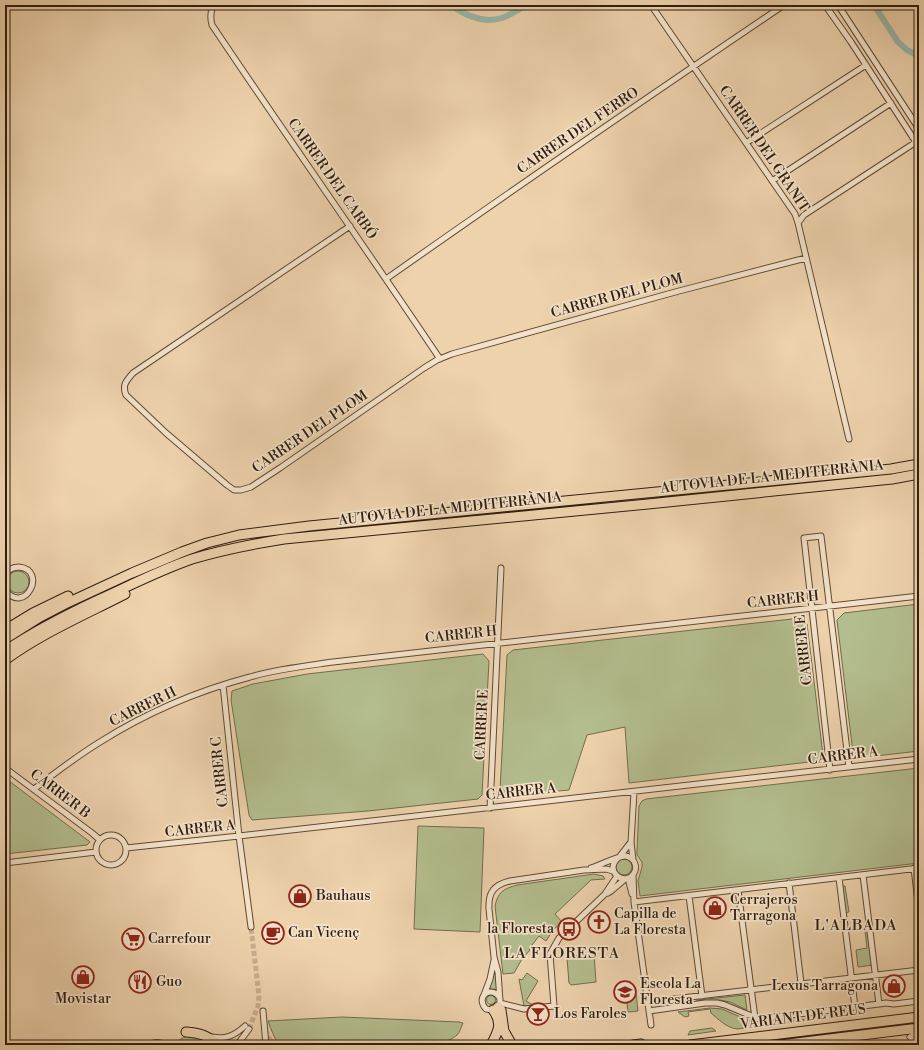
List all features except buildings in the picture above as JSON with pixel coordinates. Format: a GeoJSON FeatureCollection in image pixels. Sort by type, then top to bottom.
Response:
{"type":"FeatureCollection","features":[{"type":"Feature","properties":{"kind":"highway","name":"AUTOVIA DE LA MEDITERRÀNIA"},"geometry":{"type":"LineString","coordinates":[[5,639],[40,617],[65,604],[132,573],[207,543],[239,535],[290,528],[891,469],[919,464]]}},
{"type":"Feature","properties":{"kind":"highway","name":"AUTOVIA DE LA MEDITERRÀNIA"},"geometry":{"type":"LineString","coordinates":[[5,651],[40,629],[110,594],[192,560],[217,552],[249,545],[284,539],[815,487],[892,479],[919,474]]}},
{"type":"Feature","properties":{"kind":"highway"},"geometry":{"type":"LineString","coordinates":[[5,630],[33,613],[75,593],[154,559],[173,552],[182,552]]}},
{"type":"Feature","properties":{"kind":"highway"},"geometry":{"type":"LineString","coordinates":[[5,660],[29,644],[62,626],[143,585],[206,560],[217,552]]}},
{"type":"Feature","properties":{"kind":"highway"},"geometry":{"type":"LineString","coordinates":[[491,1045],[498,1030],[498,1005]]}},
{"type":"Feature","properties":{"kind":"highway"},"geometry":{"type":"LineString","coordinates":[[498,1005],[501,1010],[504,1030],[512,1045]]}},
{"type":"Feature","properties":{"kind":"highway","name":"VARIANT DE REUS"},"geometry":{"type":"LineString","coordinates":[[690,1045],[919,1017]]}},
{"type":"Feature","properties":{"kind":"highway"},"geometry":{"type":"LineString","coordinates":[[186,1032],[204,1034],[218,1045]]}},
{"type":"Feature","properties":{"kind":"highway","name":"VARIANT DE REUS"},"geometry":{"type":"LineString","coordinates":[[780,1045],[916,1036]]}},
{"type":"Feature","properties":{"kind":"street","name":"CARRER DEL CARBÓ"},"geometry":{"type":"LineString","coordinates":[[213,5],[210,12],[212,25],[440,359]]}},
{"type":"Feature","properties":{"kind":"street","name":"CARRER DEL GRANIT"},"geometry":{"type":"LineString","coordinates":[[651,5],[795,214],[849,439]]}},
{"type":"Feature","properties":{"kind":"street","name":"CARRER DEL FERRO"},"geometry":{"type":"LineString","coordinates":[[386,279],[497,201],[784,5]]}},
{"type":"Feature","properties":{"kind":"street"},"geometry":{"type":"LineString","coordinates":[[798,223],[804,215],[917,144],[826,5]]}},
{"type":"Feature","properties":{"kind":"street"},"geometry":{"type":"LineString","coordinates":[[838,5],[919,129]]}},
{"type":"Feature","properties":{"kind":"street"},"geometry":{"type":"LineString","coordinates":[[746,143],[866,65]]}},
{"type":"Feature","properties":{"kind":"street"},"geometry":{"type":"LineString","coordinates":[[772,181],[891,104]]}},
{"type":"Feature","properties":{"kind":"street","name":"CARRER DEL PLOM"},"geometry":{"type":"LineString","coordinates":[[350,226],[133,373],[126,381],[124,389],[126,395],[166,433],[234,490],[241,490],[251,487],[424,368],[452,354],[679,291],[806,258]]}},
{"type":"Feature","properties":{"kind":"street","name":"CARRER E"},"geometry":{"type":"LineString","coordinates":[[830,770],[804,538],[821,536],[849,767]]}},
{"type":"Feature","properties":{"kind":"street"},"geometry":{"type":"LineString","coordinates":[[5,574],[10,569],[20,567],[29,572],[33,582],[30,591],[22,597],[17,598],[12,596],[5,590]]}},
{"type":"Feature","properties":{"kind":"street","name":"CARRER E"},"geometry":{"type":"LineString","coordinates":[[490,808],[501,568]]}},
{"type":"Feature","properties":{"kind":"street"},"geometry":{"type":"LineString","coordinates":[[5,598],[12,596]]}},
{"type":"Feature","properties":{"kind":"street","name":"CARRER H"},"geometry":{"type":"LineString","coordinates":[[34,789],[100,742],[151,714],[223,685],[288,668],[919,596]]}},
{"type":"Feature","properties":{"kind":"street","name":"CARRER C"},"geometry":{"type":"LineString","coordinates":[[223,685],[239,836],[251,927]]}},
{"type":"Feature","properties":{"kind":"street","name":"CARRER A"},"geometry":{"type":"LineString","coordinates":[[126,848],[919,760]]}},
{"type":"Feature","properties":{"kind":"street","name":"CARRER B"},"geometry":{"type":"LineString","coordinates":[[5,768],[100,840]]}},
{"type":"Feature","properties":{"kind":"street"},"geometry":{"type":"LineString","coordinates":[[634,792],[631,842],[633,860],[636,866],[633,875],[634,902],[651,1025]]}},
{"type":"Feature","properties":{"kind":"street"},"geometry":{"type":"LineString","coordinates":[[108,836],[117,836],[123,840],[126,848],[126,855],[124,859],[120,863],[111,865],[107,865],[101,861],[96,852],[100,840],[108,836]]}},
{"type":"Feature","properties":{"kind":"street"},"geometry":{"type":"LineString","coordinates":[[605,894],[615,874],[613,868],[614,862],[631,842]]}},
{"type":"Feature","properties":{"kind":"street"},"geometry":{"type":"LineString","coordinates":[[5,863],[96,852]]}},
{"type":"Feature","properties":{"kind":"street"},"geometry":{"type":"LineString","coordinates":[[584,870],[619,857],[627,856],[633,860]]}},
{"type":"Feature","properties":{"kind":"street"},"geometry":{"type":"LineString","coordinates":[[634,902],[916,868],[919,911]]}},
{"type":"Feature","properties":{"kind":"street"},"geometry":{"type":"LineString","coordinates":[[498,1005],[498,972],[494,957],[489,902],[491,894],[496,887],[502,883],[510,881],[584,870],[606,869],[622,878],[626,878]]}},
{"type":"Feature","properties":{"kind":"street"},"geometry":{"type":"LineString","coordinates":[[494,957],[490,979],[482,1001],[484,1007],[488,1010],[498,1005],[515,1006],[524,1009],[554,1006],[550,954],[559,938],[605,894],[611,891],[626,878],[633,875]]}},
{"type":"Feature","properties":{"kind":"street"},"geometry":{"type":"LineString","coordinates":[[863,875],[879,1004]]}},
{"type":"Feature","properties":{"kind":"street"},"geometry":{"type":"LineString","coordinates":[[626,878],[634,902]]}},
{"type":"Feature","properties":{"kind":"street"},"geometry":{"type":"LineString","coordinates":[[839,878],[855,1007]]}},
{"type":"Feature","properties":{"kind":"street"},"geometry":{"type":"LineString","coordinates":[[789,883],[801,983]]}},
{"type":"Feature","properties":{"kind":"street"},"geometry":{"type":"LineString","coordinates":[[738,890],[755,1018]]}},
{"type":"Feature","properties":{"kind":"street"},"geometry":{"type":"LineString","coordinates":[[689,896],[702,996]]}},
{"type":"Feature","properties":{"kind":"street"},"geometry":{"type":"LineString","coordinates":[[648,1002],[919,970]]}},
{"type":"Feature","properties":{"kind":"street"},"geometry":{"type":"LineString","coordinates":[[483,996],[488,992],[494,992],[497,994],[498,1005]]}},
{"type":"Feature","properties":{"kind":"street"},"geometry":{"type":"LineString","coordinates":[[649,1011],[705,1003],[717,1003],[755,1018],[764,1019],[886,1003],[894,1004],[919,1001]]}},
{"type":"Feature","properties":{"kind":"street"},"geometry":{"type":"LineString","coordinates":[[263,1011],[266,1045]]}},
{"type":"Feature","properties":{"kind":"street"},"geometry":{"type":"LineString","coordinates":[[208,1037],[221,1038],[230,1036],[247,1027],[237,1045]]}},
{"type":"Feature","properties":{"kind":"street"},"geometry":{"type":"LineString","coordinates":[[221,1045],[230,1036]]}},
{"type":"Feature","properties":{"kind":"street"},"geometry":{"type":"LineString","coordinates":[[149,1045],[156,1042],[165,1045]]}},
{"type":"Feature","properties":{"kind":"green space"},"geometry":{"type":"Polygon","coordinates":[[[18,571],[26,574],[29,582],[26,590],[18,593],[10,590],[7,582],[10,574],[18,571]]]}},
{"type":"Feature","properties":{"kind":"green space"},"geometry":{"type":"Polygon","coordinates":[[[919,604],[919,751],[859,758],[853,753],[837,620],[844,613],[919,604]]]}},
{"type":"Feature","properties":{"kind":"green space"},"geometry":{"type":"Polygon","coordinates":[[[801,618],[807,624],[823,755],[818,761],[629,783],[625,727],[587,735],[569,790],[505,796],[500,791],[507,655],[513,650],[801,618]]]}},
{"type":"Feature","properties":{"kind":"green space"},"geometry":{"type":"Polygon","coordinates":[[[483,654],[489,661],[482,795],[478,799],[368,811],[252,820],[249,815],[231,700],[232,691],[253,684],[307,674],[483,654]]]}},
{"type":"Feature","properties":{"kind":"green space"},"geometry":{"type":"Polygon","coordinates":[[[919,768],[919,863],[640,896],[638,881],[642,862],[637,855],[639,806],[642,801],[646,799],[919,768]]]}},
{"type":"Feature","properties":{"kind":"green space"},"geometry":{"type":"Polygon","coordinates":[[[5,778],[90,842],[87,845],[5,854],[5,778]]]}},
{"type":"Feature","properties":{"kind":"green space"},"geometry":{"type":"Polygon","coordinates":[[[418,826],[484,828],[480,932],[414,929],[418,826]]]}},
{"type":"Feature","properties":{"kind":"green space"},"geometry":{"type":"Polygon","coordinates":[[[621,859],[627,859],[632,864],[630,873],[627,875],[621,875],[616,870],[616,864],[621,859]]]}},
{"type":"Feature","properties":{"kind":"green space"},"geometry":{"type":"Polygon","coordinates":[[[594,874],[603,876],[605,879],[591,880],[555,914],[562,922],[553,930],[546,941],[539,936],[522,959],[514,973],[503,974],[495,906],[500,894],[508,888],[517,885],[594,874]]]}},
{"type":"Feature","properties":{"kind":"green space"},"geometry":{"type":"Polygon","coordinates":[[[842,886],[845,886],[849,912],[845,913],[842,886]]]}},
{"type":"Feature","properties":{"kind":"green space"},"geometry":{"type":"Polygon","coordinates":[[[869,930],[873,965],[858,967],[856,950],[867,948],[865,931],[869,930]]]}},
{"type":"Feature","properties":{"kind":"green space"},"geometry":{"type":"Polygon","coordinates":[[[594,954],[596,982],[571,985],[569,983],[567,958],[569,956],[594,954]]]}},
{"type":"Feature","properties":{"kind":"green space"},"geometry":{"type":"Polygon","coordinates":[[[495,970],[497,990],[488,989],[495,970]]]}},
{"type":"Feature","properties":{"kind":"green space"},"geometry":{"type":"Polygon","coordinates":[[[527,973],[538,981],[526,1001],[533,1005],[524,1006],[519,979],[522,980],[527,973]]]}},
{"type":"Feature","properties":{"kind":"green space"},"geometry":{"type":"Polygon","coordinates":[[[636,994],[638,1011],[628,1012],[626,995],[636,994]]]}},
{"type":"Feature","properties":{"kind":"green space"},"geometry":{"type":"Polygon","coordinates":[[[491,995],[496,1000],[491,1005],[486,1000],[491,995]]]}},
{"type":"Feature","properties":{"kind":"green space"},"geometry":{"type":"Polygon","coordinates":[[[745,995],[747,1010],[730,1002],[720,1000],[697,1001],[697,1000],[745,995]]]}},
{"type":"Feature","properties":{"kind":"green space"},"geometry":{"type":"Polygon","coordinates":[[[710,1008],[722,1009],[759,1025],[815,1018],[737,1029],[723,1023],[711,1013],[710,1009],[688,1012],[689,1016],[685,1017],[678,1012],[710,1008]]]}},
{"type":"Feature","properties":{"kind":"green space"},"geometry":{"type":"Polygon","coordinates":[[[342,1017],[463,1023],[457,1035],[440,1045],[279,1045],[268,1021],[342,1017]]]}},
{"type":"Feature","properties":{"kind":"green space"},"geometry":{"type":"Polygon","coordinates":[[[712,1028],[716,1031],[688,1035],[690,1031],[712,1028]]]}},
{"type":"Feature","properties":{"kind":"green space"},"geometry":{"type":"Polygon","coordinates":[[[190,1036],[206,1041],[212,1045],[175,1045],[181,1039],[190,1036]]]}},
{"type":"Feature","properties":{"kind":"waterway"},"geometry":{"type":"LineString","coordinates":[[451,5],[469,16],[488,20],[502,18],[527,5]]}},
{"type":"Feature","properties":{"kind":"waterway"},"geometry":{"type":"LineString","coordinates":[[874,5],[898,42],[907,50],[919,56]]}},
{"type":"Feature","properties":{"kind":"tunnel"},"geometry":{"type":"LineString","coordinates":[[249,1029],[258,1006],[259,996],[251,927]]}},
{"type":"Feature","properties":{"kind":"tunnel"},"geometry":{"type":"LineString","coordinates":[[265,1030],[273,1045]]}},
{"type":"Feature","properties":{"kind":"place","name":"Bauhaus"},"geometry":{"type":"Point","coordinates":[300,896]}},
{"type":"Feature","properties":{"kind":"place","name":"Cerrajeros Tarragona"},"geometry":{"type":"Point","coordinates":[715,908]}},
{"type":"Feature","properties":{"kind":"place","name":"Capilla de La Floresta"},"geometry":{"type":"Point","coordinates":[599,922]}},
{"type":"Feature","properties":{"kind":"place","name":"la Floresta"},"geometry":{"type":"Point","coordinates":[569,929]}},
{"type":"Feature","properties":{"kind":"place","name":"Can Vicenç"},"geometry":{"type":"Point","coordinates":[273,933]}},
{"type":"Feature","properties":{"kind":"place","name":"Carrefour"},"geometry":{"type":"Point","coordinates":[133,939]}},
{"type":"Feature","properties":{"kind":"place","name":"Movistar"},"geometry":{"type":"Point","coordinates":[83,977]}},
{"type":"Feature","properties":{"kind":"place","name":"Guo"},"geometry":{"type":"Point","coordinates":[140,982]}},
{"type":"Feature","properties":{"kind":"place","name":"Lexus Tarragona"},"geometry":{"type":"Point","coordinates":[894,986]}},
{"type":"Feature","properties":{"kind":"place","name":"Escola La Floresta"},"geometry":{"type":"Point","coordinates":[625,992]}},
{"type":"Feature","properties":{"kind":"place","name":"Los Faroles"},"geometry":{"type":"Point","coordinates":[538,1014]}},
{"type":"Feature","properties":{"kind":"district","name":"L'ALBADA"},"geometry":{"type":"Point","coordinates":[856,925]}},
{"type":"Feature","properties":{"kind":"district","name":"LA FLORESTA"},"geometry":{"type":"Point","coordinates":[562,953]}}]}
